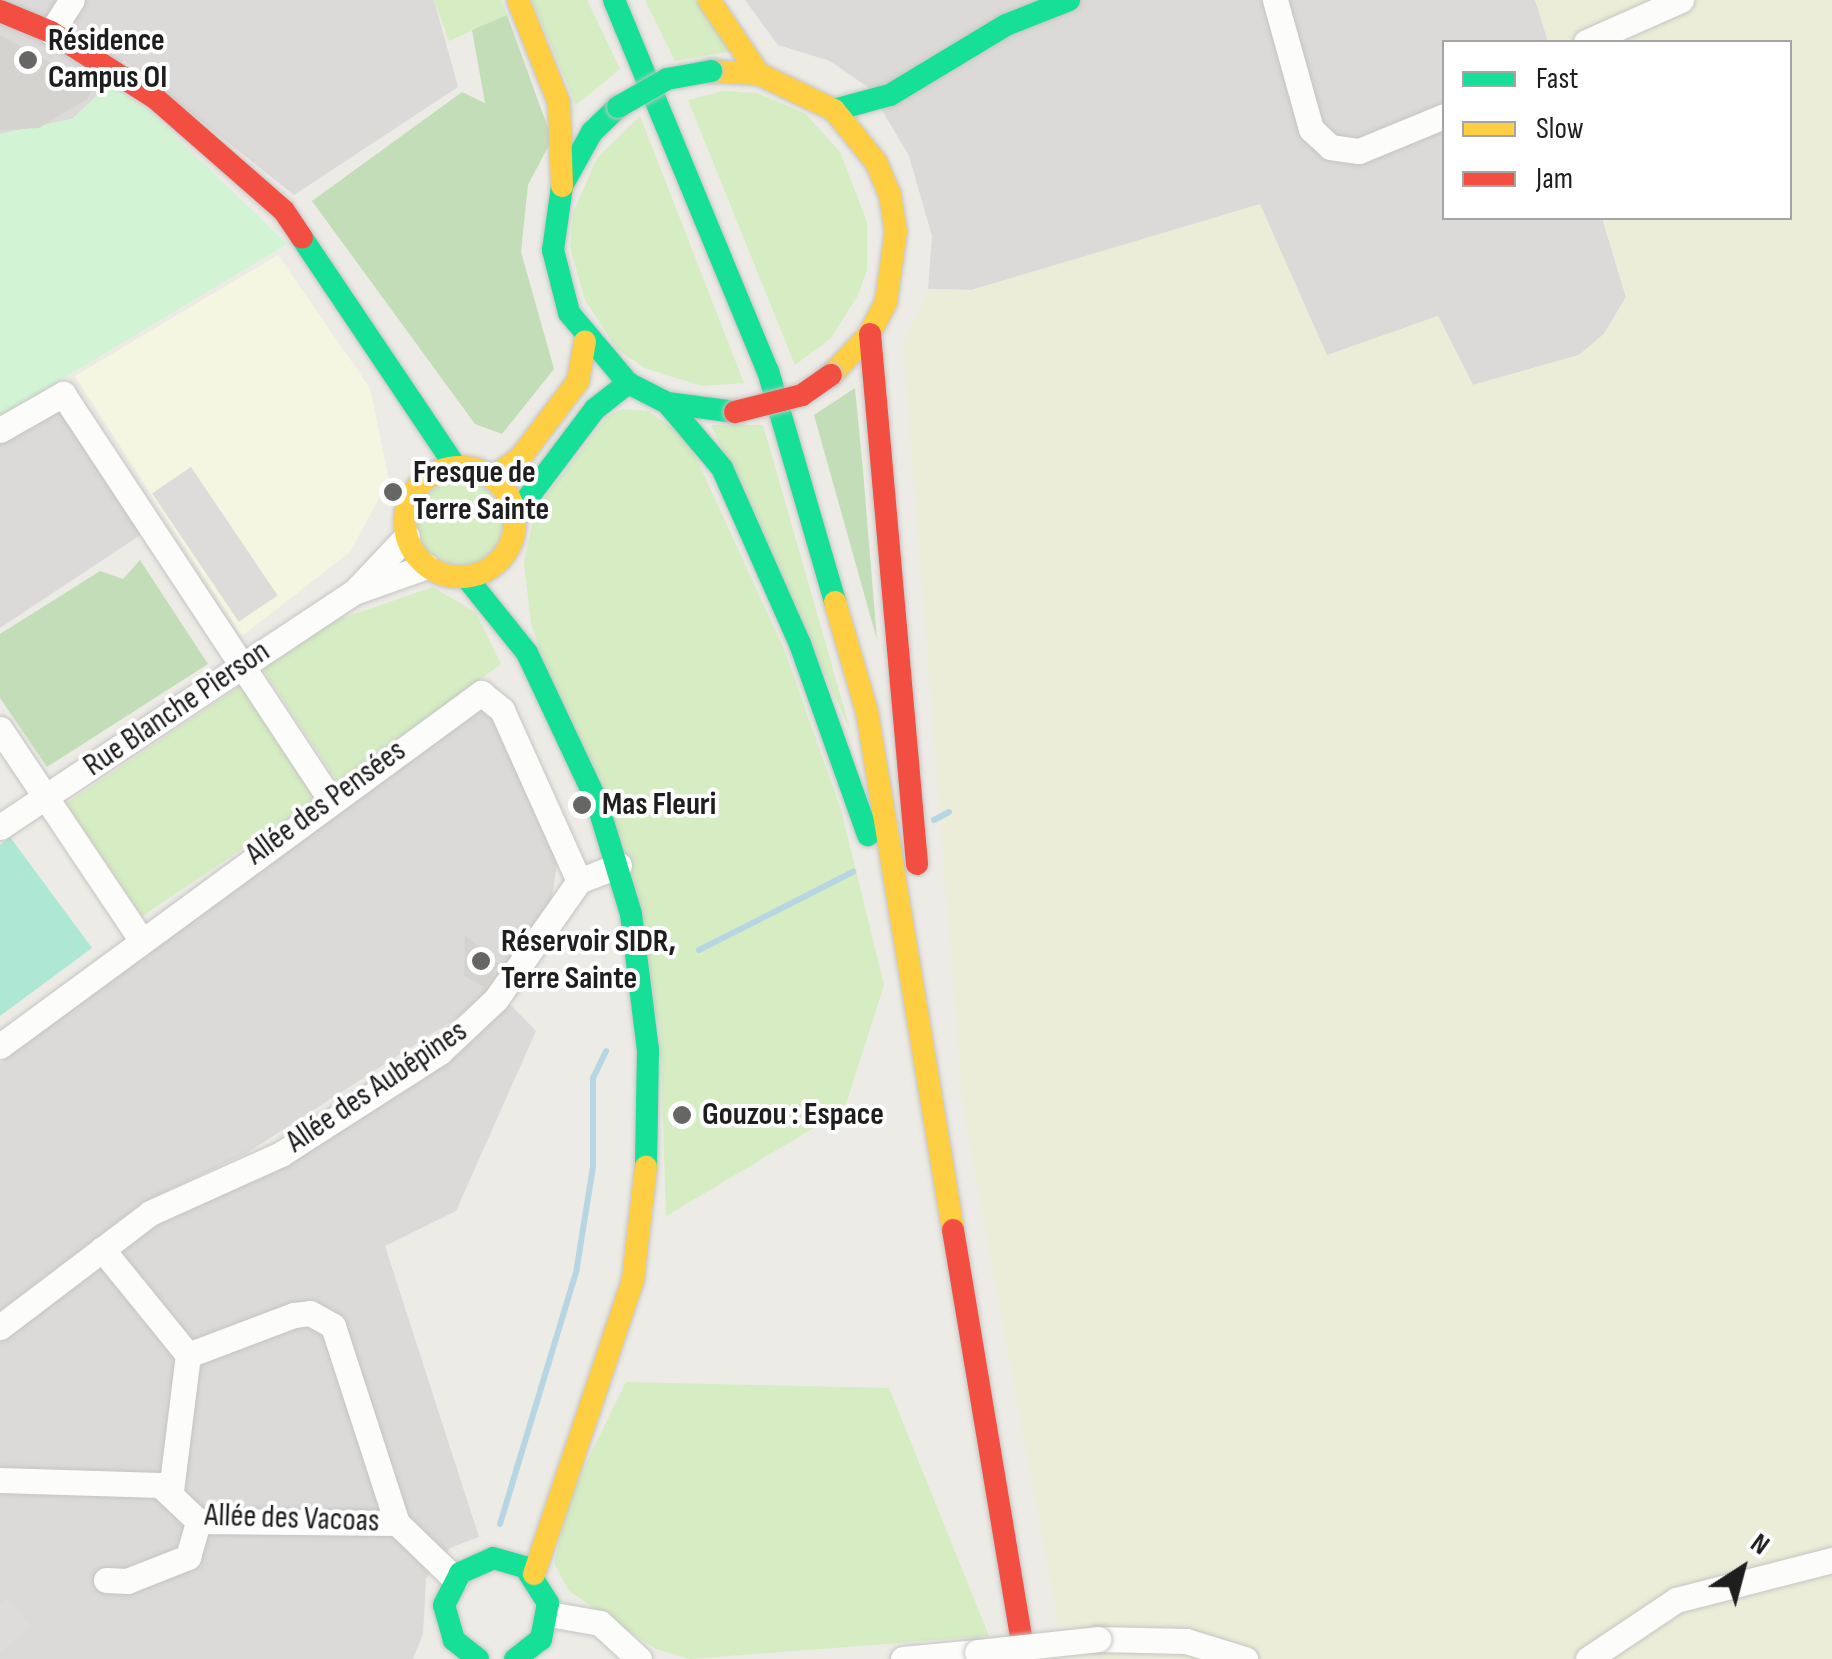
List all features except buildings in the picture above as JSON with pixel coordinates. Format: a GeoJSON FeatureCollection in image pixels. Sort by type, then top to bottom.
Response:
{"type":"FeatureCollection","features":[{"type":"Feature","properties":{"kind":"street"},"geometry":{"type":"LineString","coordinates":[[51,32],[72,0]]}},
{"type":"Feature","properties":{"kind":"street"},"geometry":{"type":"LineString","coordinates":[[518,0],[559,103],[562,186],[553,250],[586,342],[628,383],[667,403],[735,412],[802,395],[831,376],[870,334],[886,302],[896,231],[876,162],[834,110],[759,74],[711,71],[667,79],[618,107],[592,132],[562,186]]}},
{"type":"Feature","properties":{"kind":"street"},"geometry":{"type":"LineString","coordinates":[[614,0],[726,263],[820,529],[867,712],[939,1112],[1025,1659]]}},
{"type":"Feature","properties":{"kind":"street"},"geometry":{"type":"LineString","coordinates":[[708,0],[759,74]]}},
{"type":"Feature","properties":{"kind":"street"},"geometry":{"type":"LineString","coordinates":[[834,110],[890,95],[1006,25],[1069,0]]}},
{"type":"Feature","properties":{"kind":"street"},"geometry":{"type":"LineString","coordinates":[[1275,0],[1311,128],[1330,148],[1359,151],[1442,117]]}},
{"type":"Feature","properties":{"kind":"street"},"geometry":{"type":"LineString","coordinates":[[1591,40],[1681,0]]}},
{"type":"Feature","properties":{"kind":"street"},"geometry":{"type":"LineString","coordinates":[[0,11],[51,32],[212,141],[284,211],[401,391],[455,466],[493,477],[515,514]]}},
{"type":"Feature","properties":{"kind":"street"},"geometry":{"type":"LineString","coordinates":[[876,162],[891,123],[931,69]]}},
{"type":"Feature","properties":{"kind":"street"},"geometry":{"type":"LineString","coordinates":[[870,334],[939,1112]]}},
{"type":"Feature","properties":{"kind":"street"},"geometry":{"type":"LineString","coordinates":[[493,477],[520,458],[578,381],[586,342]]}},
{"type":"Feature","properties":{"kind":"street"},"geometry":{"type":"LineString","coordinates":[[528,1655],[549,1614],[534,1574],[554,1499],[611,1362],[646,1201],[646,1007],[619,865],[526,653],[504,556],[515,514],[595,409],[628,383]]}},
{"type":"Feature","properties":{"kind":"street"},"geometry":{"type":"LineString","coordinates":[[401,391],[420,483],[405,517],[407,536],[427,566],[466,577],[526,653]]}},
{"type":"Feature","properties":{"kind":"street"},"geometry":{"type":"LineString","coordinates":[[0,430],[62,394],[330,799]]}},
{"type":"Feature","properties":{"kind":"street"},"geometry":{"type":"LineString","coordinates":[[667,403],[722,468],[800,644],[914,979]]}},
{"type":"Feature","properties":{"kind":"street"},"geometry":{"type":"LineString","coordinates":[[420,483],[455,466]]}},
{"type":"Feature","properties":{"kind":"street","name":"Rue Blanche Pierson"},"geometry":{"type":"LineString","coordinates":[[0,827],[354,592],[407,536]]}},
{"type":"Feature","properties":{"kind":"street"},"geometry":{"type":"LineString","coordinates":[[466,577],[504,556]]}},
{"type":"Feature","properties":{"kind":"street","name":"Rue Blanche Pierson"},"geometry":{"type":"LineString","coordinates":[[354,592],[427,566]]}},
{"type":"Feature","properties":{"kind":"street","name":"Allée des Pensées"},"geometry":{"type":"LineString","coordinates":[[0,1046],[472,696],[488,694],[579,881]]}},
{"type":"Feature","properties":{"kind":"street"},"geometry":{"type":"LineString","coordinates":[[0,729],[142,940]]}},
{"type":"Feature","properties":{"kind":"street"},"geometry":{"type":"LineString","coordinates":[[579,881],[619,865]]}},
{"type":"Feature","properties":{"kind":"street","name":"Allée des Aubépines"},"geometry":{"type":"LineString","coordinates":[[0,1327],[174,1200],[281,1154],[440,1052],[496,999],[579,881]]}},
{"type":"Feature","properties":{"kind":"street"},"geometry":{"type":"LineString","coordinates":[[102,1249],[188,1355],[171,1492]]}},
{"type":"Feature","properties":{"kind":"street"},"geometry":{"type":"LineString","coordinates":[[188,1355],[294,1315],[322,1317],[333,1326],[398,1522]]}},
{"type":"Feature","properties":{"kind":"street","name":"Allée des Vacoas"},"geometry":{"type":"LineString","coordinates":[[0,1480],[146,1482],[171,1492],[198,1520],[398,1522],[455,1579]]}},
{"type":"Feature","properties":{"kind":"street"},"geometry":{"type":"LineString","coordinates":[[505,1559],[554,1499]]}},
{"type":"Feature","properties":{"kind":"street"},"geometry":{"type":"LineString","coordinates":[[106,1580],[127,1581],[188,1557],[198,1520]]}},
{"type":"Feature","properties":{"kind":"street"},"geometry":{"type":"LineString","coordinates":[[471,1658],[448,1630],[444,1605],[455,1579],[480,1560],[505,1559],[534,1574]]}},
{"type":"Feature","properties":{"kind":"street"},"geometry":{"type":"LineString","coordinates":[[1588,1659],[1676,1600],[1832,1560]]}},
{"type":"Feature","properties":{"kind":"street"},"geometry":{"type":"LineString","coordinates":[[549,1614],[600,1623],[640,1659]]}},
{"type":"Feature","properties":{"kind":"street"},"geometry":{"type":"LineString","coordinates":[[430,1659],[448,1630]]}},
{"type":"Feature","properties":{"kind":"street"},"geometry":{"type":"LineString","coordinates":[[903,1659],[1098,1639],[1186,1641],[1245,1659]]}},
{"type":"Feature","properties":{"kind":"shaded area"},"geometry":{"type":"Polygon","coordinates":[[[0,0],[434,0],[458,87],[294,195],[124,60],[98,102],[72,119],[0,134],[0,0]]]}},
{"type":"Feature","properties":{"kind":"shaded area"},"geometry":{"type":"Polygon","coordinates":[[[745,0],[1535,0],[1547,40],[1442,40],[1442,220],[1603,220],[1626,297],[1604,334],[1579,355],[1473,385],[1438,316],[1327,356],[970,290],[928,289],[932,236],[909,156],[869,88],[830,61],[778,45],[745,0]]]}},
{"type":"Feature","properties":{"kind":"shaded area"},"geometry":{"type":"Polygon","coordinates":[[[1535,0],[1832,0],[1832,1659],[1072,1659],[1090,1642],[1058,1623],[963,1108],[903,345],[928,289],[971,290],[1260,204],[1327,355],[1438,316],[1473,385],[1579,355],[1604,334],[1626,297],[1603,220],[1792,220],[1792,40],[1548,40],[1535,0]]]}},
{"type":"Feature","properties":{"kind":"shaded area"},"geometry":{"type":"Polygon","coordinates":[[[278,255],[370,388],[389,480],[350,552],[242,636],[75,376],[278,255]]]}},
{"type":"Feature","properties":{"kind":"shaded area"},"geometry":{"type":"Polygon","coordinates":[[[59,409],[142,534],[0,628],[0,443],[59,409]]]}},
{"type":"Feature","properties":{"kind":"shaded area"},"geometry":{"type":"Polygon","coordinates":[[[191,467],[278,596],[239,622],[152,493],[191,467]]]}},
{"type":"Feature","properties":{"kind":"shaded area"},"geometry":{"type":"Polygon","coordinates":[[[496,686],[557,864],[550,910],[489,997],[247,1153],[144,1202],[0,1311],[0,1063],[496,686]]]}},
{"type":"Feature","properties":{"kind":"shaded area"},"geometry":{"type":"Polygon","coordinates":[[[506,1000],[536,1031],[456,1211],[385,1246],[479,1537],[450,1548],[426,1578],[423,1634],[413,1659],[0,1659],[0,1343],[157,1224],[262,1176],[424,1079],[506,1000]]]}},
{"type":"Feature","properties":{"kind":"shaded area"},"geometry":{"type":"Polygon","coordinates":[[[8,1598],[31,1627],[0,1652],[0,1604],[8,1598]]]}},
{"type":"Feature","properties":{"kind":"green space"},"geometry":{"type":"Polygon","coordinates":[[[434,0],[501,0],[507,15],[449,41],[434,0]]]}},
{"type":"Feature","properties":{"kind":"green space"},"geometry":{"type":"Polygon","coordinates":[[[532,0],[587,0],[620,69],[576,105],[532,0]]]}},
{"type":"Feature","properties":{"kind":"green space"},"geometry":{"type":"Polygon","coordinates":[[[645,0],[700,0],[732,51],[675,61],[645,0]]]}},
{"type":"Feature","properties":{"kind":"green space"},"geometry":{"type":"Polygon","coordinates":[[[507,15],[552,139],[528,185],[521,252],[554,369],[502,434],[475,424],[312,201],[462,92],[485,103],[472,30],[507,15]]]}},
{"type":"Feature","properties":{"kind":"green space"},"geometry":{"type":"Polygon","coordinates":[[[108,85],[146,108],[287,244],[0,416],[0,134],[72,119],[108,85]]]}},
{"type":"Feature","properties":{"kind":"green space"},"geometry":{"type":"Polygon","coordinates":[[[723,91],[757,93],[806,114],[840,152],[867,222],[867,270],[858,295],[831,338],[795,365],[688,100],[723,91]]]}},
{"type":"Feature","properties":{"kind":"green space"},"geometry":{"type":"Polygon","coordinates":[[[640,116],[744,383],[702,386],[645,368],[618,350],[585,300],[570,247],[573,213],[597,158],[640,116]]]}},
{"type":"Feature","properties":{"kind":"green space"},"geometry":{"type":"Polygon","coordinates":[[[855,388],[863,471],[877,640],[814,415],[855,388]]]}},
{"type":"Feature","properties":{"kind":"green space"},"geometry":{"type":"Polygon","coordinates":[[[623,409],[648,411],[687,438],[784,649],[841,810],[884,985],[844,1110],[666,1216],[660,1028],[531,623],[524,563],[535,510],[608,416],[623,409]]]}},
{"type":"Feature","properties":{"kind":"green space"},"geometry":{"type":"Polygon","coordinates":[[[711,425],[763,425],[851,732],[711,425]]]}},
{"type":"Feature","properties":{"kind":"green space"},"geometry":{"type":"Polygon","coordinates":[[[460,480],[477,483],[491,492],[500,506],[500,540],[491,554],[477,563],[460,566],[443,563],[429,554],[420,540],[417,523],[420,506],[429,492],[443,483],[460,480]]]}},
{"type":"Feature","properties":{"kind":"green space"},"geometry":{"type":"Polygon","coordinates":[[[140,560],[208,664],[47,767],[0,698],[0,634],[100,571],[123,579],[140,560]]]}},
{"type":"Feature","properties":{"kind":"green space"},"geometry":{"type":"Polygon","coordinates":[[[433,587],[476,613],[501,664],[339,784],[263,669],[334,621],[433,587]]]}},
{"type":"Feature","properties":{"kind":"green space"},"geometry":{"type":"Polygon","coordinates":[[[242,685],[318,798],[142,916],[66,804],[242,685]]]}},
{"type":"Feature","properties":{"kind":"green space"},"geometry":{"type":"Polygon","coordinates":[[[10,837],[92,948],[0,1016],[0,845],[10,837]]]}},
{"type":"Feature","properties":{"kind":"green space"},"geometry":{"type":"Polygon","coordinates":[[[626,1382],[889,1388],[989,1636],[690,1659],[656,1649],[569,1591],[554,1563],[570,1496],[626,1382]]]}},
{"type":"Feature","properties":{"kind":"waterway"},"geometry":{"type":"LineString","coordinates":[[934,820],[949,812]]}},
{"type":"Feature","properties":{"kind":"waterway"},"geometry":{"type":"LineString","coordinates":[[699,950],[853,872]]}},
{"type":"Feature","properties":{"kind":"waterway"},"geometry":{"type":"LineString","coordinates":[[500,1524],[576,1273],[593,1167],[593,1078],[606,1051]]}},
{"type":"Feature","properties":{"kind":"traffic: fast"},"geometry":{"type":"LineString","coordinates":[[614,0],[768,371],[835,602]]}},
{"type":"Feature","properties":{"kind":"traffic: fast"},"geometry":{"type":"LineString","coordinates":[[834,110],[890,95],[1006,25],[1069,0]]}},
{"type":"Feature","properties":{"kind":"traffic: fast"},"geometry":{"type":"LineString","coordinates":[[618,107],[667,79],[711,71]]}},
{"type":"Feature","properties":{"kind":"traffic: fast"},"geometry":{"type":"LineString","coordinates":[[618,107],[592,132],[562,186],[553,250],[569,313],[628,383],[667,403],[735,412]]}},
{"type":"Feature","properties":{"kind":"traffic: fast"},"geometry":{"type":"LineString","coordinates":[[302,238],[455,466]]}},
{"type":"Feature","properties":{"kind":"traffic: fast"},"geometry":{"type":"LineString","coordinates":[[515,515],[595,409],[628,383]]}},
{"type":"Feature","properties":{"kind":"traffic: fast"},"geometry":{"type":"LineString","coordinates":[[667,403],[722,468],[800,644],[868,835]]}},
{"type":"Feature","properties":{"kind":"traffic: fast"},"geometry":{"type":"LineString","coordinates":[[466,577],[527,653],[597,802],[631,914],[648,1050],[646,1167]]}},
{"type":"Feature","properties":{"kind":"traffic: fast"},"geometry":{"type":"LineString","coordinates":[[478,1659],[454,1640],[444,1605],[460,1573],[493,1558],[525,1567],[548,1603],[541,1639],[515,1659]]}},
{"type":"Feature","properties":{"kind":"traffic: slow"},"geometry":{"type":"LineString","coordinates":[[518,0],[559,103],[562,186]]}},
{"type":"Feature","properties":{"kind":"traffic: slow"},"geometry":{"type":"LineString","coordinates":[[709,0],[759,74]]}},
{"type":"Feature","properties":{"kind":"traffic: slow"},"geometry":{"type":"LineString","coordinates":[[711,71],[759,74],[834,110],[876,162],[890,195],[896,231],[886,302],[870,334],[831,375]]}},
{"type":"Feature","properties":{"kind":"traffic: slow"},"geometry":{"type":"LineString","coordinates":[[493,477],[520,458],[578,381],[585,342]]}},
{"type":"Feature","properties":{"kind":"traffic: slow"},"geometry":{"type":"LineString","coordinates":[[460,467],[481,471],[499,483],[511,501],[515,522],[511,543],[499,561],[481,573],[460,577],[439,573],[421,561],[409,543],[405,522],[409,501],[421,483],[439,471],[460,467]]}},
{"type":"Feature","properties":{"kind":"traffic: slow"},"geometry":{"type":"LineString","coordinates":[[835,602],[867,712],[953,1230]]}},
{"type":"Feature","properties":{"kind":"traffic: slow"},"geometry":{"type":"LineString","coordinates":[[534,1574],[633,1279],[646,1167]]}},
{"type":"Feature","properties":{"kind":"traffic: jam"},"geometry":{"type":"LineString","coordinates":[[0,11],[51,32],[155,98],[284,211],[302,238]]}},
{"type":"Feature","properties":{"kind":"traffic: jam"},"geometry":{"type":"LineString","coordinates":[[870,334],[917,864]]}},
{"type":"Feature","properties":{"kind":"traffic: jam"},"geometry":{"type":"LineString","coordinates":[[735,412],[802,395],[831,375]]}},
{"type":"Feature","properties":{"kind":"traffic: jam"},"geometry":{"type":"LineString","coordinates":[[953,1230],[1025,1659]]}},
{"type":"Feature","properties":{"kind":"place","name":"Résidence Campus OI"},"geometry":{"type":"Point","coordinates":[28,60]}},
{"type":"Feature","properties":{"kind":"place","name":"Fresque de Terre Sainte"},"geometry":{"type":"Point","coordinates":[393,492]}},
{"type":"Feature","properties":{"kind":"place","name":"Mas Fleuri"},"geometry":{"type":"Point","coordinates":[582,805]}},
{"type":"Feature","properties":{"kind":"place","name":"Réservoir SIDR, Terre Sainte"},"geometry":{"type":"Point","coordinates":[481,961]}},
{"type":"Feature","properties":{"kind":"place","name":"Gouzou : Espace"},"geometry":{"type":"Point","coordinates":[682,1115]}}]}
